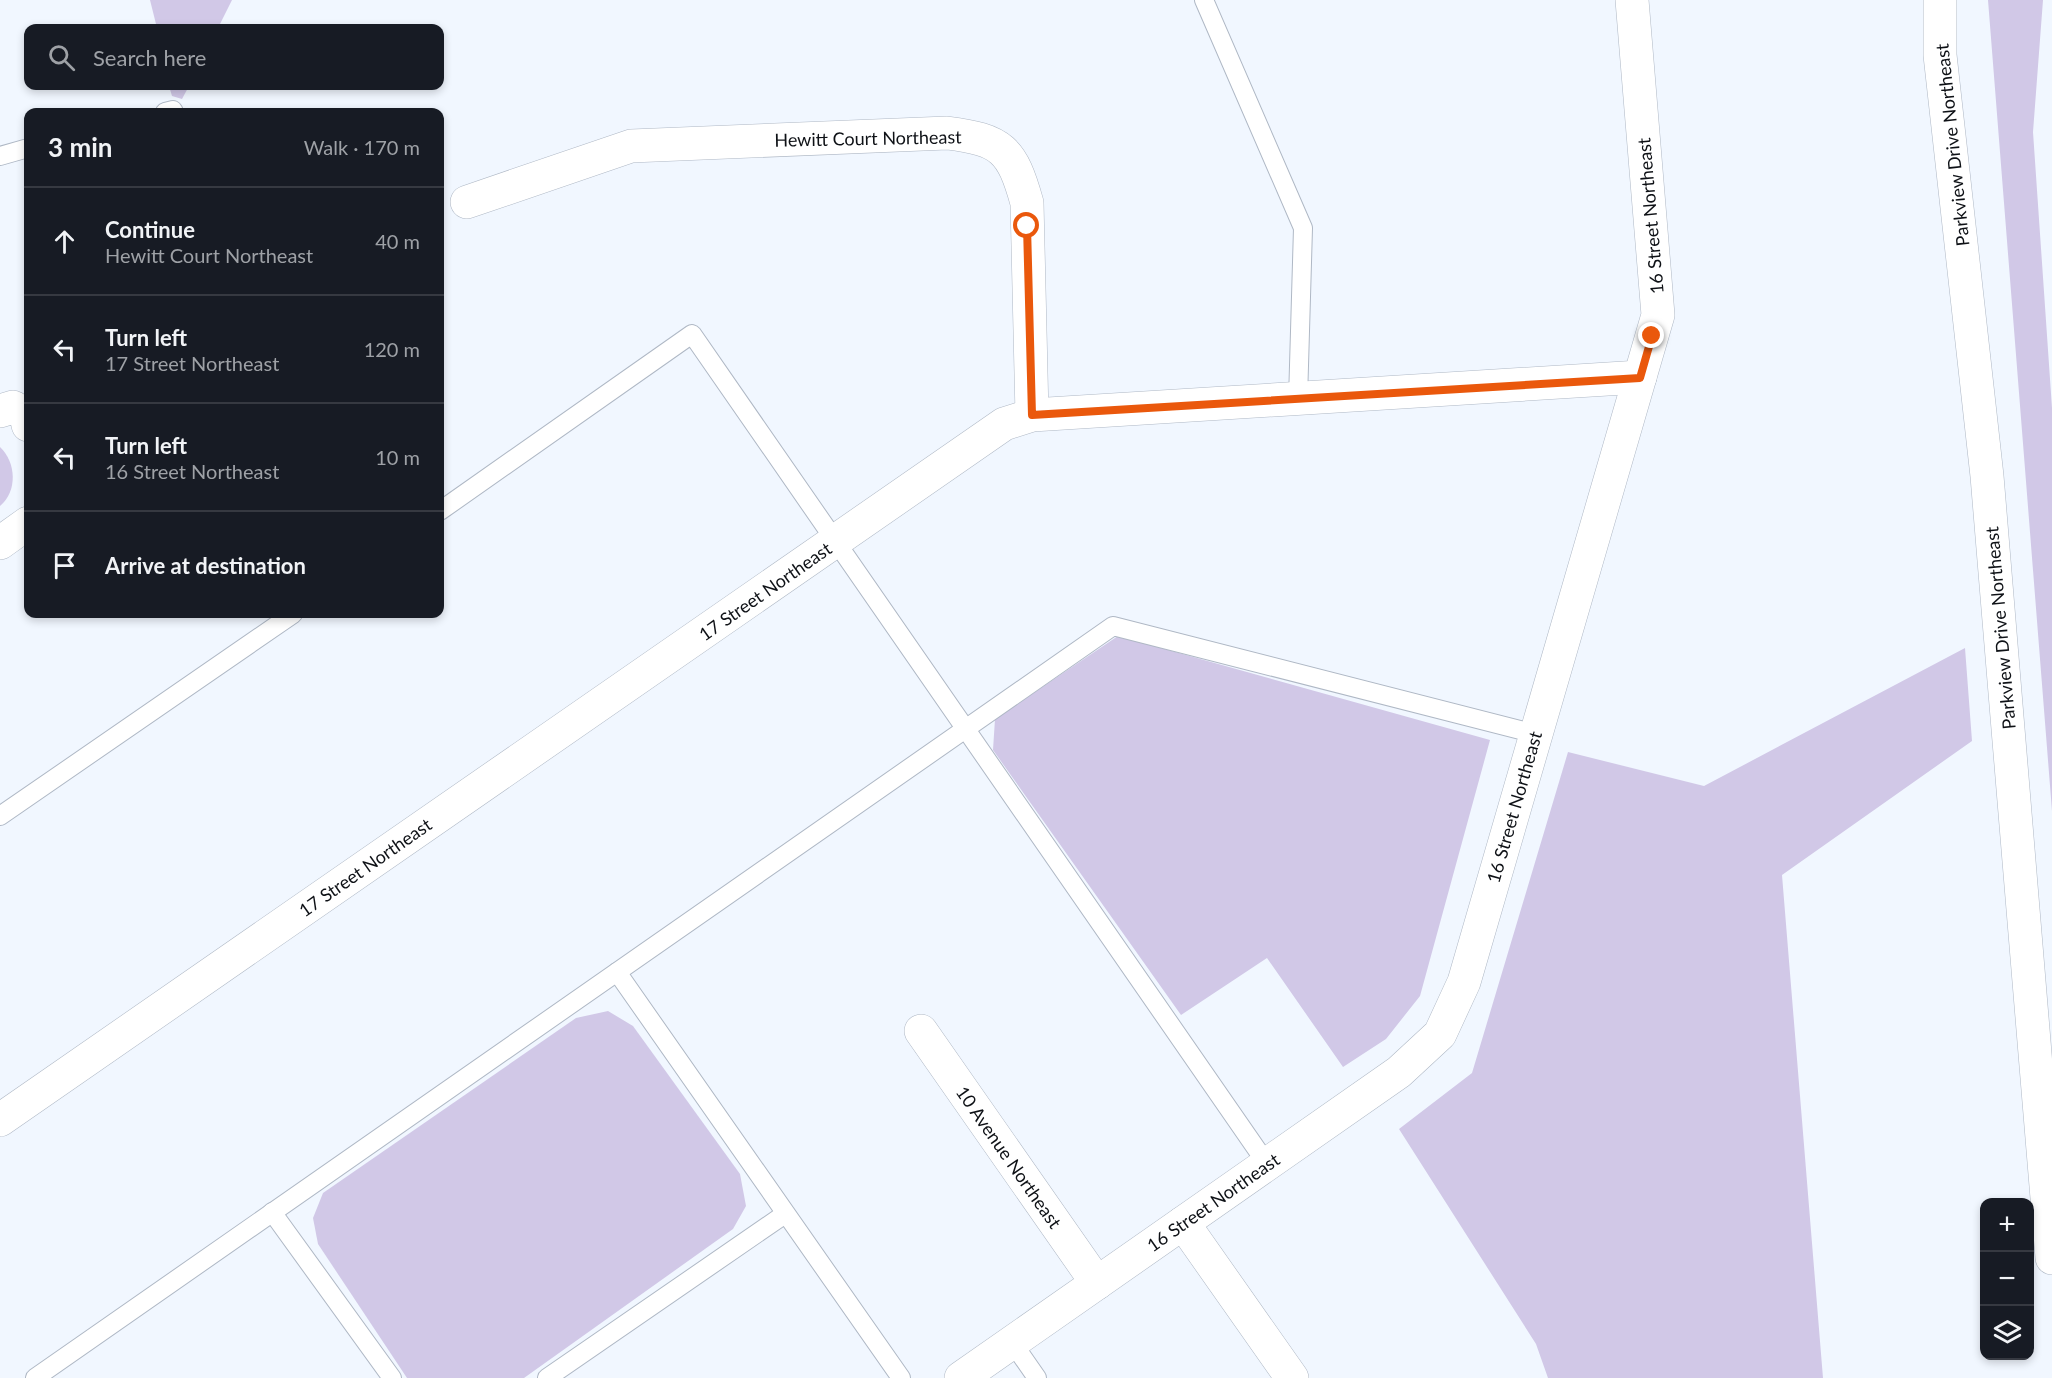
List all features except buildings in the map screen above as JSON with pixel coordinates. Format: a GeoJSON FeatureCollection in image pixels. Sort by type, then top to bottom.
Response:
{"type":"FeatureCollection","features":[{"type":"Feature","properties":{"kind":"street","name":"16 Street Northeast"},"geometry":{"type":"LineString","coordinates":[[961,1378],[1399,1072],[1440,1034],[1464,981],[1658,315],[1632,0]]}},
{"type":"Feature","properties":{"kind":"street","name":"Parkview Drive Northeast"},"geometry":{"type":"LineString","coordinates":[[1940,0],[1940,54],[1988,476],[2052,1258]]}},
{"type":"Feature","properties":{"kind":"street","name":"Hewitt Court Northeast"},"geometry":{"type":"LineString","coordinates":[[467,202],[630,146],[947,133],[980,137],[1003,148],[1018,174],[1027,202],[1032,415]]}},
{"type":"Feature","properties":{"kind":"street","name":"17 Street Northeast"},"geometry":{"type":"LineString","coordinates":[[0,1120],[1004,424],[1032,415],[1640,378]]}},
{"type":"Feature","properties":{"kind":"street"},"geometry":{"type":"LineString","coordinates":[[0,411],[13,407],[24,414]]}},
{"type":"Feature","properties":{"kind":"street"},"geometry":{"type":"LineString","coordinates":[[0,543],[24,526]]}},
{"type":"Feature","properties":{"kind":"street","name":"10 Avenue Northeast"},"geometry":{"type":"LineString","coordinates":[[921,1031],[1097,1283]]}},
{"type":"Feature","properties":{"kind":"street"},"geometry":{"type":"LineString","coordinates":[[1183,1223],[1292,1378]]}},
{"type":"Feature","properties":{"kind":"lane"},"geometry":{"type":"LineString","coordinates":[[1204,0],[1303,228],[1298,400]]}},
{"type":"Feature","properties":{"kind":"lane"},"geometry":{"type":"LineString","coordinates":[[0,156],[24,149]]}},
{"type":"Feature","properties":{"kind":"lane"},"geometry":{"type":"LineString","coordinates":[[444,508],[692,334],[1267,1164]]}},
{"type":"Feature","properties":{"kind":"lane"},"geometry":{"type":"LineString","coordinates":[[0,816],[287,618]]}},
{"type":"Feature","properties":{"kind":"lane"},"geometry":{"type":"LineString","coordinates":[[35,1378],[1113,626],[1536,734]]}},
{"type":"Feature","properties":{"kind":"lane"},"geometry":{"type":"LineString","coordinates":[[617,972],[784,1214],[901,1378]]}},
{"type":"Feature","properties":{"kind":"lane"},"geometry":{"type":"LineString","coordinates":[[272,1212],[392,1378]]}},
{"type":"Feature","properties":{"kind":"lane"},"geometry":{"type":"LineString","coordinates":[[547,1378],[784,1214]]}},
{"type":"Feature","properties":{"kind":"lane"},"geometry":{"type":"LineString","coordinates":[[1012,1342],[1037,1378]]}},
{"type":"Feature","properties":{"kind":"shaded area"},"geometry":{"type":"Polygon","coordinates":[[[150,0],[232,0],[220,24],[156,24],[150,0]]]}},
{"type":"Feature","properties":{"kind":"shaded area"},"geometry":{"type":"Polygon","coordinates":[[[1988,0],[2043,0],[2033,132],[2052,408],[2052,811],[1988,0]]]}},
{"type":"Feature","properties":{"kind":"shaded area"},"geometry":{"type":"Polygon","coordinates":[[[170,90],[187,90],[182,99],[172,96],[170,90]]]}},
{"type":"Feature","properties":{"kind":"shaded area"},"geometry":{"type":"Polygon","coordinates":[[[0,447],[9,460],[13,476],[10,493],[0,506],[0,447]]]}},
{"type":"Feature","properties":{"kind":"shaded area"},"geometry":{"type":"Polygon","coordinates":[[[1118,636],[1490,740],[1420,996],[1386,1039],[1343,1067],[1267,958],[1181,1015],[993,750],[995,719],[1118,636]]]}},
{"type":"Feature","properties":{"kind":"shaded area"},"geometry":{"type":"Polygon","coordinates":[[[1965,648],[1972,741],[1782,875],[1823,1378],[1548,1378],[1536,1344],[1399,1129],[1472,1073],[1568,752],[1704,786],[1965,648]]]}},
{"type":"Feature","properties":{"kind":"shaded area"},"geometry":{"type":"Polygon","coordinates":[[[608,1011],[633,1026],[740,1174],[746,1206],[733,1229],[524,1378],[407,1378],[318,1244],[313,1218],[323,1193],[576,1018],[608,1011]]]}},
{"type":"Feature","properties":{"kind":"route"},"geometry":{"type":"LineString","coordinates":[[1027,226],[1032,415],[1640,378],[1652,336]]}}]}
